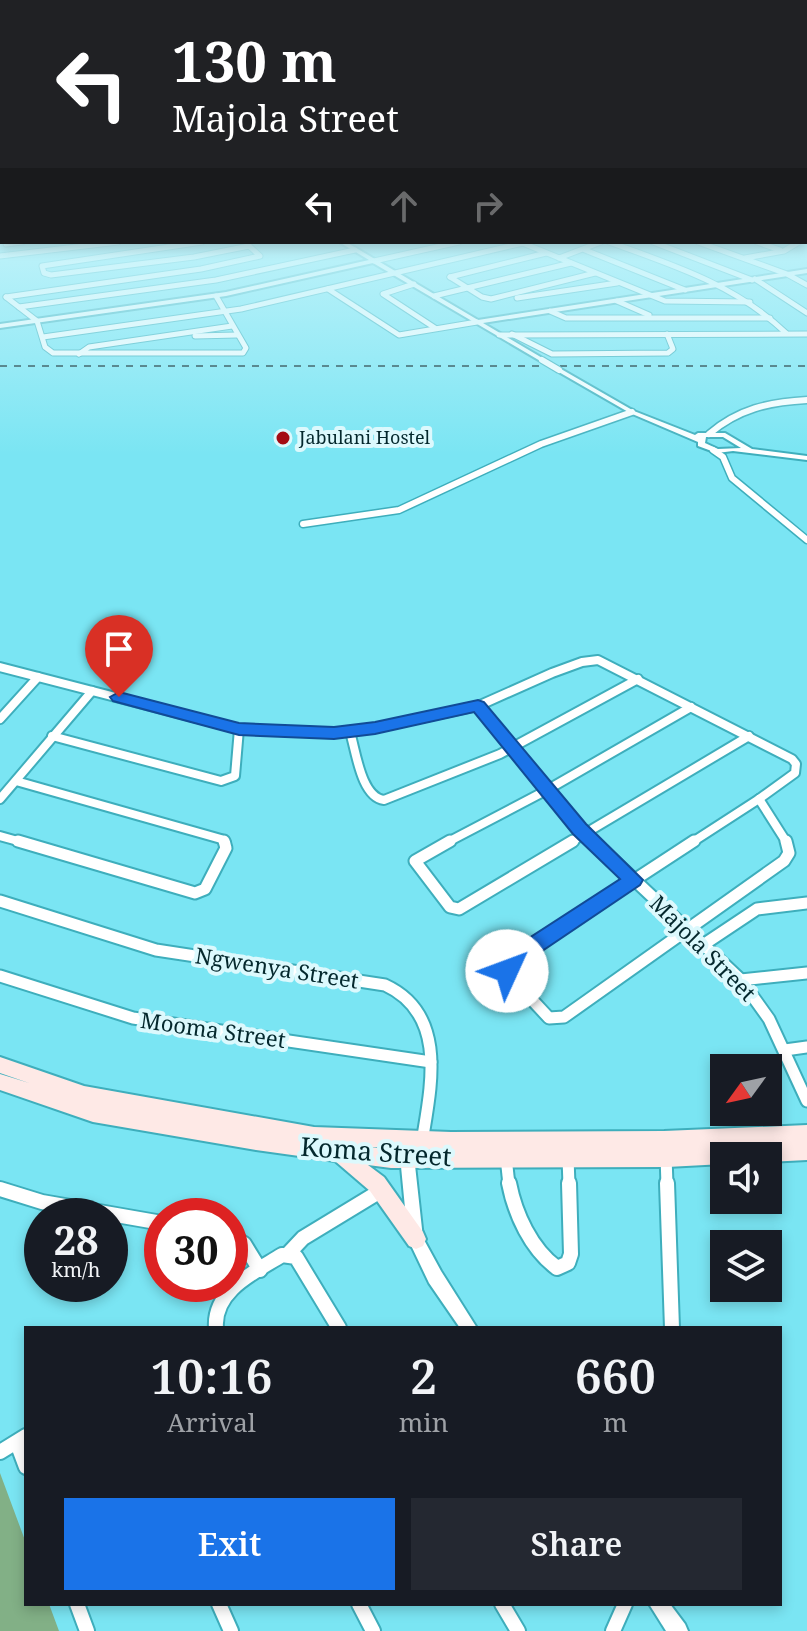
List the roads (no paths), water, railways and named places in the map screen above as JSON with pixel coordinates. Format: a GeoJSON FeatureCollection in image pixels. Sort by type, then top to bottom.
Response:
{"type":"FeatureCollection","features":[{"type":"Feature","properties":{"kind":"main road","name":"Koma Street"},"geometry":{"type":"LineString","coordinates":[[0,1065],[84,1094],[314,1136],[506,1157],[568,1149]]}},
{"type":"Feature","properties":{"kind":"main road","name":"Koma Street"},"geometry":{"type":"LineString","coordinates":[[0,1082],[93,1113],[335,1152],[412,1147],[807,1151]]}},
{"type":"Feature","properties":{"kind":"main road","name":"Koma Street"},"geometry":{"type":"LineString","coordinates":[[666,1149],[807,1134]]}},
{"type":"Feature","properties":{"kind":"main road"},"geometry":{"type":"LineString","coordinates":[[335,1152],[355,1165],[382,1190],[416,1239]]}},
{"type":"Feature","properties":{"kind":"street"},"geometry":{"type":"LineString","coordinates":[[14,303],[37,321],[48,351],[59,354],[238,354],[246,348],[220,303]]}},
{"type":"Feature","properties":{"kind":"street"},"geometry":{"type":"LineString","coordinates":[[19,307],[47,303]]}},
{"type":"Feature","properties":{"kind":"street"},"geometry":{"type":"LineString","coordinates":[[0,326],[165,303]]}},
{"type":"Feature","properties":{"kind":"street"},"geometry":{"type":"LineString","coordinates":[[43,337],[261,303]]}},
{"type":"Feature","properties":{"kind":"street"},"geometry":{"type":"LineString","coordinates":[[350,303],[399,335],[603,303]]}},
{"type":"Feature","properties":{"kind":"street"},"geometry":{"type":"LineString","coordinates":[[397,303],[435,328]]}},
{"type":"Feature","properties":{"kind":"street"},"geometry":{"type":"LineString","coordinates":[[446,303],[632,412],[685,433],[704,436],[721,434],[733,439],[733,448],[725,461],[726,470],[807,540]]}},
{"type":"Feature","properties":{"kind":"street"},"geometry":{"type":"LineString","coordinates":[[622,303],[656,317]]}},
{"type":"Feature","properties":{"kind":"street"},"geometry":{"type":"LineString","coordinates":[[751,303],[786,333]]}},
{"type":"Feature","properties":{"kind":"street"},"geometry":{"type":"LineString","coordinates":[[550,311],[563,317],[770,318]]}},
{"type":"Feature","properties":{"kind":"street"},"geometry":{"type":"LineString","coordinates":[[79,354],[89,347],[232,326]]}},
{"type":"Feature","properties":{"kind":"street"},"geometry":{"type":"LineString","coordinates":[[512,334],[552,354],[668,353],[673,349],[667,334]]}},
{"type":"Feature","properties":{"kind":"street"},"geometry":{"type":"LineString","coordinates":[[499,335],[807,334]]}},
{"type":"Feature","properties":{"kind":"street"},"geometry":{"type":"LineString","coordinates":[[172,335],[237,335]]}},
{"type":"Feature","properties":{"kind":"street"},"geometry":{"type":"LineString","coordinates":[[725,461],[703,446],[704,436],[717,425],[752,407],[807,400]]}},
{"type":"Feature","properties":{"kind":"street"},"geometry":{"type":"LineString","coordinates":[[303,524],[399,510],[541,444],[632,412]]}},
{"type":"Feature","properties":{"kind":"street"},"geometry":{"type":"LineString","coordinates":[[717,425],[721,434]]}},
{"type":"Feature","properties":{"kind":"street"},"geometry":{"type":"LineString","coordinates":[[713,450],[733,448],[807,458]]}},
{"type":"Feature","properties":{"kind":"street"},"geometry":{"type":"LineString","coordinates":[[0,667],[239,729],[350,732],[478,706],[552,673],[582,662],[598,660],[793,759],[795,773],[759,799],[516,957],[508,966],[511,978],[546,1016],[561,1018],[788,856],[788,845],[759,799]]}},
{"type":"Feature","properties":{"kind":"street"},"geometry":{"type":"LineString","coordinates":[[0,719],[38,677]]}},
{"type":"Feature","properties":{"kind":"street"},"geometry":{"type":"LineString","coordinates":[[350,732],[369,792],[382,800],[448,777],[513,748],[638,679]]}},
{"type":"Feature","properties":{"kind":"street"},"geometry":{"type":"LineString","coordinates":[[0,799],[92,691]]}},
{"type":"Feature","properties":{"kind":"street","name":"Majola Street"},"geometry":{"type":"LineString","coordinates":[[478,706],[585,834],[741,980],[769,1019],[807,1101]]}},
{"type":"Feature","properties":{"kind":"street"},"geometry":{"type":"LineString","coordinates":[[691,707],[547,790],[416,860],[417,868],[454,909],[463,907],[749,736]]}},
{"type":"Feature","properties":{"kind":"street"},"geometry":{"type":"LineString","coordinates":[[52,736],[221,781],[235,776],[239,729]]}},
{"type":"Feature","properties":{"kind":"street"},"geometry":{"type":"LineString","coordinates":[[0,836],[195,893],[201,892],[225,850],[224,840],[16,781]]}},
{"type":"Feature","properties":{"kind":"street","name":"Ngwenya Street"},"geometry":{"type":"LineString","coordinates":[[0,901],[156,950],[395,987],[419,1012],[429,1039],[431,1062],[412,1147]]}},
{"type":"Feature","properties":{"kind":"street"},"geometry":{"type":"LineString","coordinates":[[703,945],[757,909],[807,903]]}},
{"type":"Feature","properties":{"kind":"street"},"geometry":{"type":"LineString","coordinates":[[741,980],[807,973]]}},
{"type":"Feature","properties":{"kind":"street","name":"Mooma Street"},"geometry":{"type":"LineString","coordinates":[[0,976],[133,1018],[431,1062]]}},
{"type":"Feature","properties":{"kind":"street"},"geometry":{"type":"LineString","coordinates":[[785,1050],[807,1047]]}},
{"type":"Feature","properties":{"kind":"street"},"geometry":{"type":"LineString","coordinates":[[412,1147],[416,1239],[435,1277],[468,1326]]}},
{"type":"Feature","properties":{"kind":"street"},"geometry":{"type":"LineString","coordinates":[[506,1157],[509,1191],[517,1216],[548,1262],[557,1268],[568,1263],[571,1254],[568,1149]]}},
{"type":"Feature","properties":{"kind":"street"},"geometry":{"type":"LineString","coordinates":[[666,1149],[672,1326]]}},
{"type":"Feature","properties":{"kind":"street"},"geometry":{"type":"LineString","coordinates":[[0,1189],[42,1202],[144,1220]]}},
{"type":"Feature","properties":{"kind":"street"},"geometry":{"type":"LineString","coordinates":[[291,1256],[303,1238],[382,1190]]}},
{"type":"Feature","properties":{"kind":"street"},"geometry":{"type":"LineString","coordinates":[[248,1250],[260,1270]]}},
{"type":"Feature","properties":{"kind":"street"},"geometry":{"type":"LineString","coordinates":[[216,1326],[215,1315],[222,1297],[282,1255],[291,1256],[338,1326]]}},
{"type":"Feature","properties":{"kind":"street"},"geometry":{"type":"LineString","coordinates":[[0,1452],[22,1439]]}},
{"type":"Feature","properties":{"kind":"street"},"geometry":{"type":"LineString","coordinates":[[78,1606],[87,1631]]}},
{"type":"Feature","properties":{"kind":"street"},"geometry":{"type":"LineString","coordinates":[[220,1606],[231,1631]]}},
{"type":"Feature","properties":{"kind":"street"},"geometry":{"type":"LineString","coordinates":[[360,1606],[373,1631]]}},
{"type":"Feature","properties":{"kind":"street"},"geometry":{"type":"LineString","coordinates":[[503,1606],[518,1631]]}},
{"type":"Feature","properties":{"kind":"street"},"geometry":{"type":"LineString","coordinates":[[613,1631],[624,1606]]}},
{"type":"Feature","properties":{"kind":"street"},"geometry":{"type":"LineString","coordinates":[[659,1606],[678,1631]]}},
{"type":"Feature","properties":{"kind":"railway"},"geometry":{"type":"LineString","coordinates":[[0,366],[807,366]]}},
{"type":"Feature","properties":{"kind":"place","name":"Jabulani Hostel"},"geometry":{"type":"Point","coordinates":[283,438]}}]}
